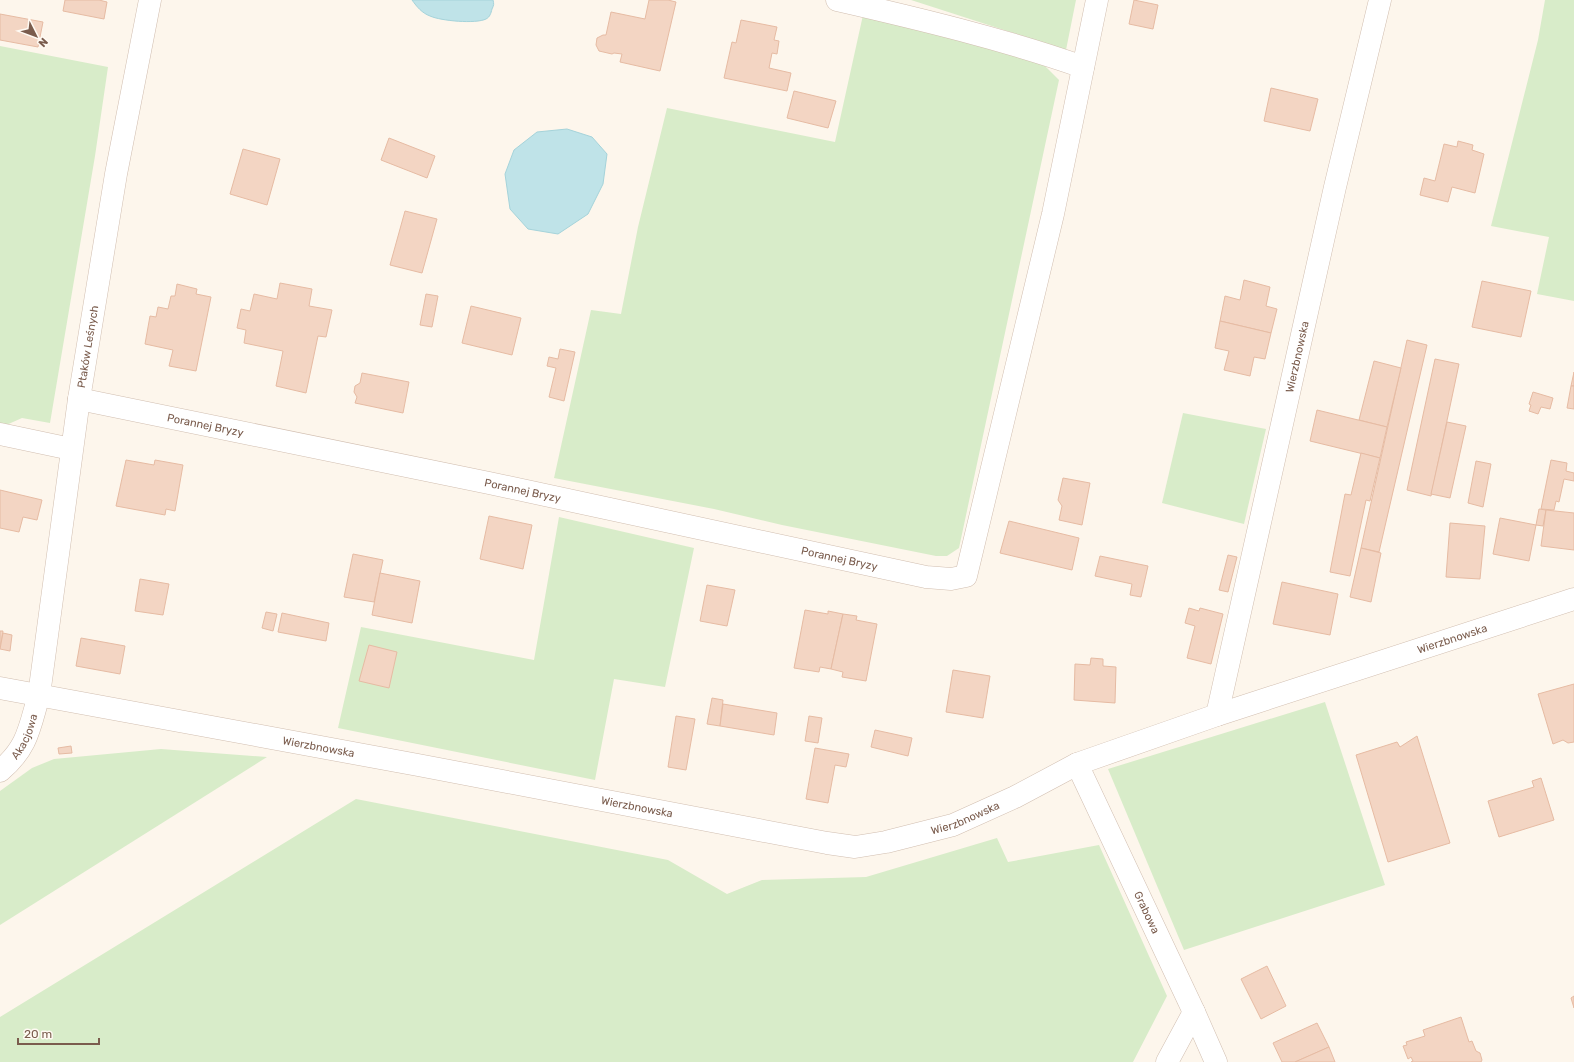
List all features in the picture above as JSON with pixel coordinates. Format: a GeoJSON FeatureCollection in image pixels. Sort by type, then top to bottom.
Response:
{"type":"FeatureCollection","features":[{"type":"Feature","properties":{"kind":"street","name":"Ptaków Leśnych"},"geometry":{"type":"LineString","coordinates":[[39,695],[79,399],[116,174],[150,0]]}},
{"type":"Feature","properties":{"kind":"street"},"geometry":{"type":"LineString","coordinates":[[837,0],[908,16],[1007,42],[1083,67],[1097,0]]}},
{"type":"Feature","properties":{"kind":"street","name":"Wierzbnowska"},"geometry":{"type":"LineString","coordinates":[[1217,715],[1335,187],[1380,0]]}},
{"type":"Feature","properties":{"kind":"street","name":"Porannej Bryzy"},"geometry":{"type":"LineString","coordinates":[[79,399],[494,484],[926,577],[951,579],[966,576],[1053,214],[1083,67]]}},
{"type":"Feature","properties":{"kind":"street"},"geometry":{"type":"LineString","coordinates":[[0,434],[72,449]]}},
{"type":"Feature","properties":{"kind":"street","name":"Wierzbnowska"},"geometry":{"type":"LineString","coordinates":[[0,688],[426,766],[827,843],[855,847],[886,842],[953,825],[1015,797],[1077,764],[1217,715],[1574,599]]}},
{"type":"Feature","properties":{"kind":"street","name":"Akacjowa"},"geometry":{"type":"LineString","coordinates":[[0,771],[21,749],[28,735],[39,695]]}},
{"type":"Feature","properties":{"kind":"street","name":"Grabowa"},"geometry":{"type":"LineString","coordinates":[[1077,764],[1216,1062]]}},
{"type":"Feature","properties":{"kind":"street"},"geometry":{"type":"LineString","coordinates":[[1167,1062],[1194,1012]]}},
{"type":"Feature","properties":{"kind":"green space"},"geometry":{"type":"Polygon","coordinates":[[[911,0],[1076,0],[1066,50],[911,0]]]}},
{"type":"Feature","properties":{"kind":"green space"},"geometry":{"type":"Polygon","coordinates":[[[1545,0],[1574,0],[1574,301],[1537,294],[1549,237],[1491,226],[1538,40],[1545,0]]]}},
{"type":"Feature","properties":{"kind":"green space"},"geometry":{"type":"Polygon","coordinates":[[[863,15],[1040,61],[1059,80],[959,548],[947,556],[936,556],[782,525],[714,509],[554,478],[591,310],[621,314],[638,227],[667,108],[835,142],[863,15]]]}},
{"type":"Feature","properties":{"kind":"green space"},"geometry":{"type":"Polygon","coordinates":[[[0,46],[108,67],[95,156],[50,423],[22,418],[4,426],[0,425],[0,46]]]}},
{"type":"Feature","properties":{"kind":"green space"},"geometry":{"type":"Polygon","coordinates":[[[1183,413],[1266,429],[1244,524],[1162,503],[1183,413]]]}},
{"type":"Feature","properties":{"kind":"green space"},"geometry":{"type":"Polygon","coordinates":[[[559,517],[694,548],[665,687],[614,679],[595,780],[338,728],[361,627],[534,660],[559,517]]]}},
{"type":"Feature","properties":{"kind":"green space"},"geometry":{"type":"Polygon","coordinates":[[[1325,702],[1385,885],[1184,950],[1108,769],[1325,702]]]}},
{"type":"Feature","properties":{"kind":"green space"},"geometry":{"type":"Polygon","coordinates":[[[161,749],[267,757],[0,925],[0,791],[32,768],[54,759],[161,749]]]}},
{"type":"Feature","properties":{"kind":"green space"},"geometry":{"type":"Polygon","coordinates":[[[356,799],[668,860],[727,894],[762,880],[866,877],[997,838],[1008,862],[1099,845],[1167,996],[1133,1062],[0,1062],[0,1017],[356,799]]]}},
{"type":"Feature","properties":{"kind":"water"},"geometry":{"type":"Polygon","coordinates":[[[412,0],[493,0],[494,4],[490,15],[486,19],[481,21],[458,21],[435,18],[427,15],[420,10],[412,0]]]}},
{"type":"Feature","properties":{"kind":"water"},"geometry":{"type":"Polygon","coordinates":[[[567,129],[592,137],[607,154],[603,184],[588,214],[558,234],[528,229],[510,209],[505,174],[514,150],[537,132],[567,129]]]}},
{"type":"Feature","properties":{"kind":"building"},"geometry":{"type":"Polygon","coordinates":[[[65,0],[99,0],[107,2],[104,19],[63,11],[65,0]]]}},
{"type":"Feature","properties":{"kind":"building"},"geometry":{"type":"Polygon","coordinates":[[[649,0],[668,0],[676,2],[660,71],[620,62],[622,54],[612,54],[599,51],[596,45],[597,38],[606,35],[611,12],[645,19],[649,0]]]}},
{"type":"Feature","properties":{"kind":"building"},"geometry":{"type":"Polygon","coordinates":[[[1134,0],[1158,5],[1153,29],[1129,24],[1134,0]]]}},
{"type":"Feature","properties":{"kind":"building"},"geometry":{"type":"Polygon","coordinates":[[[0,14],[43,22],[38,47],[0,40],[0,14]]]}},
{"type":"Feature","properties":{"kind":"building"},"geometry":{"type":"Polygon","coordinates":[[[741,20],[777,27],[774,40],[779,41],[777,54],[772,53],[769,68],[791,73],[787,91],[724,78],[732,42],[736,43],[741,20]]]}},
{"type":"Feature","properties":{"kind":"building"},"geometry":{"type":"Polygon","coordinates":[[[1271,88],[1318,99],[1310,131],[1264,121],[1271,88]]]}},
{"type":"Feature","properties":{"kind":"building"},"geometry":{"type":"Polygon","coordinates":[[[794,91],[836,101],[828,128],[787,118],[794,91]]]}},
{"type":"Feature","properties":{"kind":"building"},"geometry":{"type":"Polygon","coordinates":[[[389,138],[435,156],[427,178],[381,160],[389,138]]]}},
{"type":"Feature","properties":{"kind":"building"},"geometry":{"type":"Polygon","coordinates":[[[1458,141],[1473,145],[1472,150],[1484,154],[1475,193],[1452,187],[1448,202],[1420,195],[1424,178],[1435,181],[1444,144],[1457,147],[1458,141]]]}},
{"type":"Feature","properties":{"kind":"building"},"geometry":{"type":"Polygon","coordinates":[[[243,149],[280,159],[267,205],[230,194],[243,149]]]}},
{"type":"Feature","properties":{"kind":"building"},"geometry":{"type":"Polygon","coordinates":[[[405,211],[437,219],[422,273],[390,265],[405,211]]]}},
{"type":"Feature","properties":{"kind":"building"},"geometry":{"type":"Polygon","coordinates":[[[1244,280],[1270,287],[1266,306],[1277,309],[1271,333],[1220,321],[1225,296],[1240,300],[1244,280]]]}},
{"type":"Feature","properties":{"kind":"building"},"geometry":{"type":"Polygon","coordinates":[[[1482,281],[1531,291],[1521,337],[1472,327],[1482,281]]]}},
{"type":"Feature","properties":{"kind":"building"},"geometry":{"type":"Polygon","coordinates":[[[280,283],[312,289],[309,306],[332,310],[326,337],[318,336],[306,393],[276,386],[283,351],[244,343],[246,330],[237,328],[241,309],[250,311],[254,294],[277,299],[280,283]]]}},
{"type":"Feature","properties":{"kind":"building"},"geometry":{"type":"Polygon","coordinates":[[[177,284],[197,289],[196,294],[211,297],[196,371],[169,366],[173,350],[145,344],[150,316],[156,317],[158,307],[168,309],[171,296],[175,296],[177,284]]]}},
{"type":"Feature","properties":{"kind":"building"},"geometry":{"type":"Polygon","coordinates":[[[426,294],[438,296],[432,327],[420,325],[426,294]]]}},
{"type":"Feature","properties":{"kind":"building"},"geometry":{"type":"Polygon","coordinates":[[[471,306],[521,318],[512,355],[462,343],[471,306]]]}},
{"type":"Feature","properties":{"kind":"building"},"geometry":{"type":"Polygon","coordinates":[[[1220,321],[1271,333],[1265,359],[1254,357],[1250,376],[1224,370],[1229,351],[1215,348],[1220,321]]]}},
{"type":"Feature","properties":{"kind":"building"},"geometry":{"type":"Polygon","coordinates":[[[1407,340],[1427,345],[1379,552],[1361,548],[1407,340]]]}},
{"type":"Feature","properties":{"kind":"building"},"geometry":{"type":"Polygon","coordinates":[[[560,349],[575,352],[564,401],[549,397],[556,368],[547,366],[549,357],[558,359],[560,349]]]}},
{"type":"Feature","properties":{"kind":"building"},"geometry":{"type":"Polygon","coordinates":[[[1435,359],[1459,364],[1431,496],[1407,490],[1435,359]]]}},
{"type":"Feature","properties":{"kind":"building"},"geometry":{"type":"Polygon","coordinates":[[[1374,361],[1401,368],[1387,427],[1359,420],[1374,361]]]}},
{"type":"Feature","properties":{"kind":"building"},"geometry":{"type":"Polygon","coordinates":[[[1574,372],[1574,386],[1571,386],[1574,372]]]}},
{"type":"Feature","properties":{"kind":"building"},"geometry":{"type":"Polygon","coordinates":[[[362,373],[409,382],[403,413],[355,403],[357,397],[354,392],[355,386],[360,383],[362,373]]]}},
{"type":"Feature","properties":{"kind":"building"},"geometry":{"type":"Polygon","coordinates":[[[1571,386],[1574,386],[1574,409],[1567,408],[1571,386]]]}},
{"type":"Feature","properties":{"kind":"building"},"geometry":{"type":"Polygon","coordinates":[[[1533,392],[1553,398],[1550,409],[1541,407],[1538,414],[1529,411],[1531,405],[1529,404],[1533,392]]]}},
{"type":"Feature","properties":{"kind":"building"},"geometry":{"type":"Polygon","coordinates":[[[1317,410],[1387,427],[1380,458],[1310,441],[1317,410]]]}},
{"type":"Feature","properties":{"kind":"building"},"geometry":{"type":"Polygon","coordinates":[[[1447,422],[1466,426],[1450,498],[1431,494],[1447,422]]]}},
{"type":"Feature","properties":{"kind":"building"},"geometry":{"type":"Polygon","coordinates":[[[1361,453],[1380,458],[1370,501],[1366,500],[1350,576],[1330,572],[1345,494],[1351,495],[1361,453]]]}},
{"type":"Feature","properties":{"kind":"building"},"geometry":{"type":"Polygon","coordinates":[[[126,460],[154,465],[155,460],[183,465],[175,511],[166,509],[165,515],[116,506],[126,460]]]}},
{"type":"Feature","properties":{"kind":"building"},"geometry":{"type":"Polygon","coordinates":[[[1551,460],[1567,463],[1566,471],[1574,473],[1574,481],[1564,479],[1559,502],[1556,501],[1554,510],[1541,509],[1551,460]]]}},
{"type":"Feature","properties":{"kind":"building"},"geometry":{"type":"Polygon","coordinates":[[[1476,461],[1491,464],[1483,507],[1468,503],[1476,461]]]}},
{"type":"Feature","properties":{"kind":"building"},"geometry":{"type":"Polygon","coordinates":[[[1063,478],[1090,483],[1082,525],[1059,520],[1062,506],[1058,500],[1063,478]]]}},
{"type":"Feature","properties":{"kind":"building"},"geometry":{"type":"Polygon","coordinates":[[[0,490],[42,500],[37,520],[23,517],[19,532],[0,528],[0,490]]]}},
{"type":"Feature","properties":{"kind":"building"},"geometry":{"type":"Polygon","coordinates":[[[1539,509],[1546,510],[1543,526],[1536,525],[1539,509]]]}},
{"type":"Feature","properties":{"kind":"building"},"geometry":{"type":"Polygon","coordinates":[[[1546,510],[1574,513],[1574,550],[1541,546],[1546,510]]]}},
{"type":"Feature","properties":{"kind":"building"},"geometry":{"type":"Polygon","coordinates":[[[489,516],[532,525],[523,569],[480,559],[489,516]]]}},
{"type":"Feature","properties":{"kind":"building"},"geometry":{"type":"Polygon","coordinates":[[[1500,518],[1536,525],[1529,561],[1493,554],[1500,518]]]}},
{"type":"Feature","properties":{"kind":"building"},"geometry":{"type":"Polygon","coordinates":[[[1009,521],[1079,538],[1072,570],[1000,553],[1009,521]]]}},
{"type":"Feature","properties":{"kind":"building"},"geometry":{"type":"Polygon","coordinates":[[[1450,523],[1485,526],[1480,579],[1446,577],[1450,523]]]}},
{"type":"Feature","properties":{"kind":"building"},"geometry":{"type":"Polygon","coordinates":[[[1361,548],[1381,553],[1371,602],[1350,597],[1361,548]]]}},
{"type":"Feature","properties":{"kind":"building"},"geometry":{"type":"Polygon","coordinates":[[[353,554],[383,560],[374,602],[344,597],[353,554]]]}},
{"type":"Feature","properties":{"kind":"building"},"geometry":{"type":"Polygon","coordinates":[[[1228,555],[1237,557],[1228,592],[1219,590],[1228,555]]]}},
{"type":"Feature","properties":{"kind":"building"},"geometry":{"type":"Polygon","coordinates":[[[1100,556],[1148,566],[1141,597],[1130,595],[1132,584],[1095,576],[1100,556]]]}},
{"type":"Feature","properties":{"kind":"building"},"geometry":{"type":"Polygon","coordinates":[[[380,573],[420,581],[412,623],[372,615],[380,573]]]}},
{"type":"Feature","properties":{"kind":"building"},"geometry":{"type":"Polygon","coordinates":[[[140,579],[169,584],[163,615],[135,611],[140,579]]]}},
{"type":"Feature","properties":{"kind":"building"},"geometry":{"type":"Polygon","coordinates":[[[1282,582],[1338,594],[1330,635],[1273,624],[1282,582]]]}},
{"type":"Feature","properties":{"kind":"building"},"geometry":{"type":"Polygon","coordinates":[[[707,585],[735,590],[727,626],[700,621],[707,585]]]}},
{"type":"Feature","properties":{"kind":"building"},"geometry":{"type":"Polygon","coordinates":[[[1189,608],[1199,611],[1200,608],[1223,614],[1211,664],[1187,658],[1195,626],[1185,623],[1189,608]]]}},
{"type":"Feature","properties":{"kind":"building"},"geometry":{"type":"Polygon","coordinates":[[[805,610],[828,614],[828,611],[843,614],[831,669],[820,667],[819,672],[794,668],[805,610]]]}},
{"type":"Feature","properties":{"kind":"building"},"geometry":{"type":"Polygon","coordinates":[[[266,612],[277,614],[273,631],[262,628],[266,612]]]}},
{"type":"Feature","properties":{"kind":"building"},"geometry":{"type":"Polygon","coordinates":[[[282,613],[329,623],[326,641],[278,632],[282,613]]]}},
{"type":"Feature","properties":{"kind":"building"},"geometry":{"type":"Polygon","coordinates":[[[843,614],[857,616],[856,620],[877,624],[866,681],[842,677],[843,672],[831,669],[843,614]]]}},
{"type":"Feature","properties":{"kind":"building"},"geometry":{"type":"Polygon","coordinates":[[[0,631],[3,631],[0,649],[0,631]]]}},
{"type":"Feature","properties":{"kind":"building"},"geometry":{"type":"Polygon","coordinates":[[[3,633],[12,635],[10,651],[0,649],[3,633]]]}},
{"type":"Feature","properties":{"kind":"building"},"geometry":{"type":"Polygon","coordinates":[[[81,638],[125,646],[120,674],[76,666],[81,638]]]}},
{"type":"Feature","properties":{"kind":"building"},"geometry":{"type":"Polygon","coordinates":[[[369,645],[397,652],[389,688],[359,681],[369,645]]]}},
{"type":"Feature","properties":{"kind":"building"},"geometry":{"type":"Polygon","coordinates":[[[1091,658],[1103,659],[1103,666],[1116,667],[1115,703],[1074,700],[1075,664],[1090,665],[1091,658]]]}},
{"type":"Feature","properties":{"kind":"building"},"geometry":{"type":"Polygon","coordinates":[[[953,670],[990,676],[983,718],[946,712],[953,670]]]}},
{"type":"Feature","properties":{"kind":"building"},"geometry":{"type":"Polygon","coordinates":[[[1574,684],[1574,742],[1568,743],[1563,740],[1553,744],[1538,694],[1574,684]]]}},
{"type":"Feature","properties":{"kind":"building"},"geometry":{"type":"Polygon","coordinates":[[[712,698],[723,700],[720,726],[707,724],[712,698]]]}},
{"type":"Feature","properties":{"kind":"building"},"geometry":{"type":"Polygon","coordinates":[[[723,704],[777,713],[774,735],[720,726],[723,704]]]}},
{"type":"Feature","properties":{"kind":"building"},"geometry":{"type":"Polygon","coordinates":[[[676,716],[695,719],[686,770],[668,767],[676,716]]]}},
{"type":"Feature","properties":{"kind":"building"},"geometry":{"type":"Polygon","coordinates":[[[809,716],[822,718],[818,743],[805,741],[809,716]]]}},
{"type":"Feature","properties":{"kind":"building"},"geometry":{"type":"Polygon","coordinates":[[[875,730],[912,738],[908,756],[871,747],[875,730]]]}},
{"type":"Feature","properties":{"kind":"building"},"geometry":{"type":"Polygon","coordinates":[[[1417,736],[1450,843],[1388,862],[1356,755],[1397,742],[1400,747],[1417,736]]]}},
{"type":"Feature","properties":{"kind":"building"},"geometry":{"type":"Polygon","coordinates":[[[71,746],[72,753],[59,754],[58,748],[71,746]]]}},
{"type":"Feature","properties":{"kind":"building"},"geometry":{"type":"Polygon","coordinates":[[[815,748],[849,754],[846,767],[835,765],[828,803],[806,799],[815,748]]]}},
{"type":"Feature","properties":{"kind":"building"},"geometry":{"type":"Polygon","coordinates":[[[1541,778],[1554,820],[1499,837],[1488,801],[1534,787],[1532,781],[1541,778]]]}},
{"type":"Feature","properties":{"kind":"building"},"geometry":{"type":"Polygon","coordinates":[[[1267,966],[1286,1006],[1261,1019],[1241,979],[1267,966]]]}},
{"type":"Feature","properties":{"kind":"building"},"geometry":{"type":"Polygon","coordinates":[[[1574,996],[1574,1008],[1571,998],[1574,996]]]}},
{"type":"Feature","properties":{"kind":"building"},"geometry":{"type":"Polygon","coordinates":[[[1461,1017],[1469,1042],[1472,1041],[1476,1051],[1480,1053],[1482,1060],[1481,1062],[1411,1062],[1413,1061],[1411,1057],[1408,1059],[1403,1046],[1407,1045],[1406,1042],[1425,1036],[1423,1030],[1461,1017]]]}},
{"type":"Feature","properties":{"kind":"building"},"geometry":{"type":"Polygon","coordinates":[[[1317,1023],[1329,1047],[1295,1062],[1282,1062],[1273,1043],[1317,1023]]]}},
{"type":"Feature","properties":{"kind":"building"},"geometry":{"type":"Polygon","coordinates":[[[1329,1047],[1335,1062],[1295,1062],[1329,1047]]]}}]}
